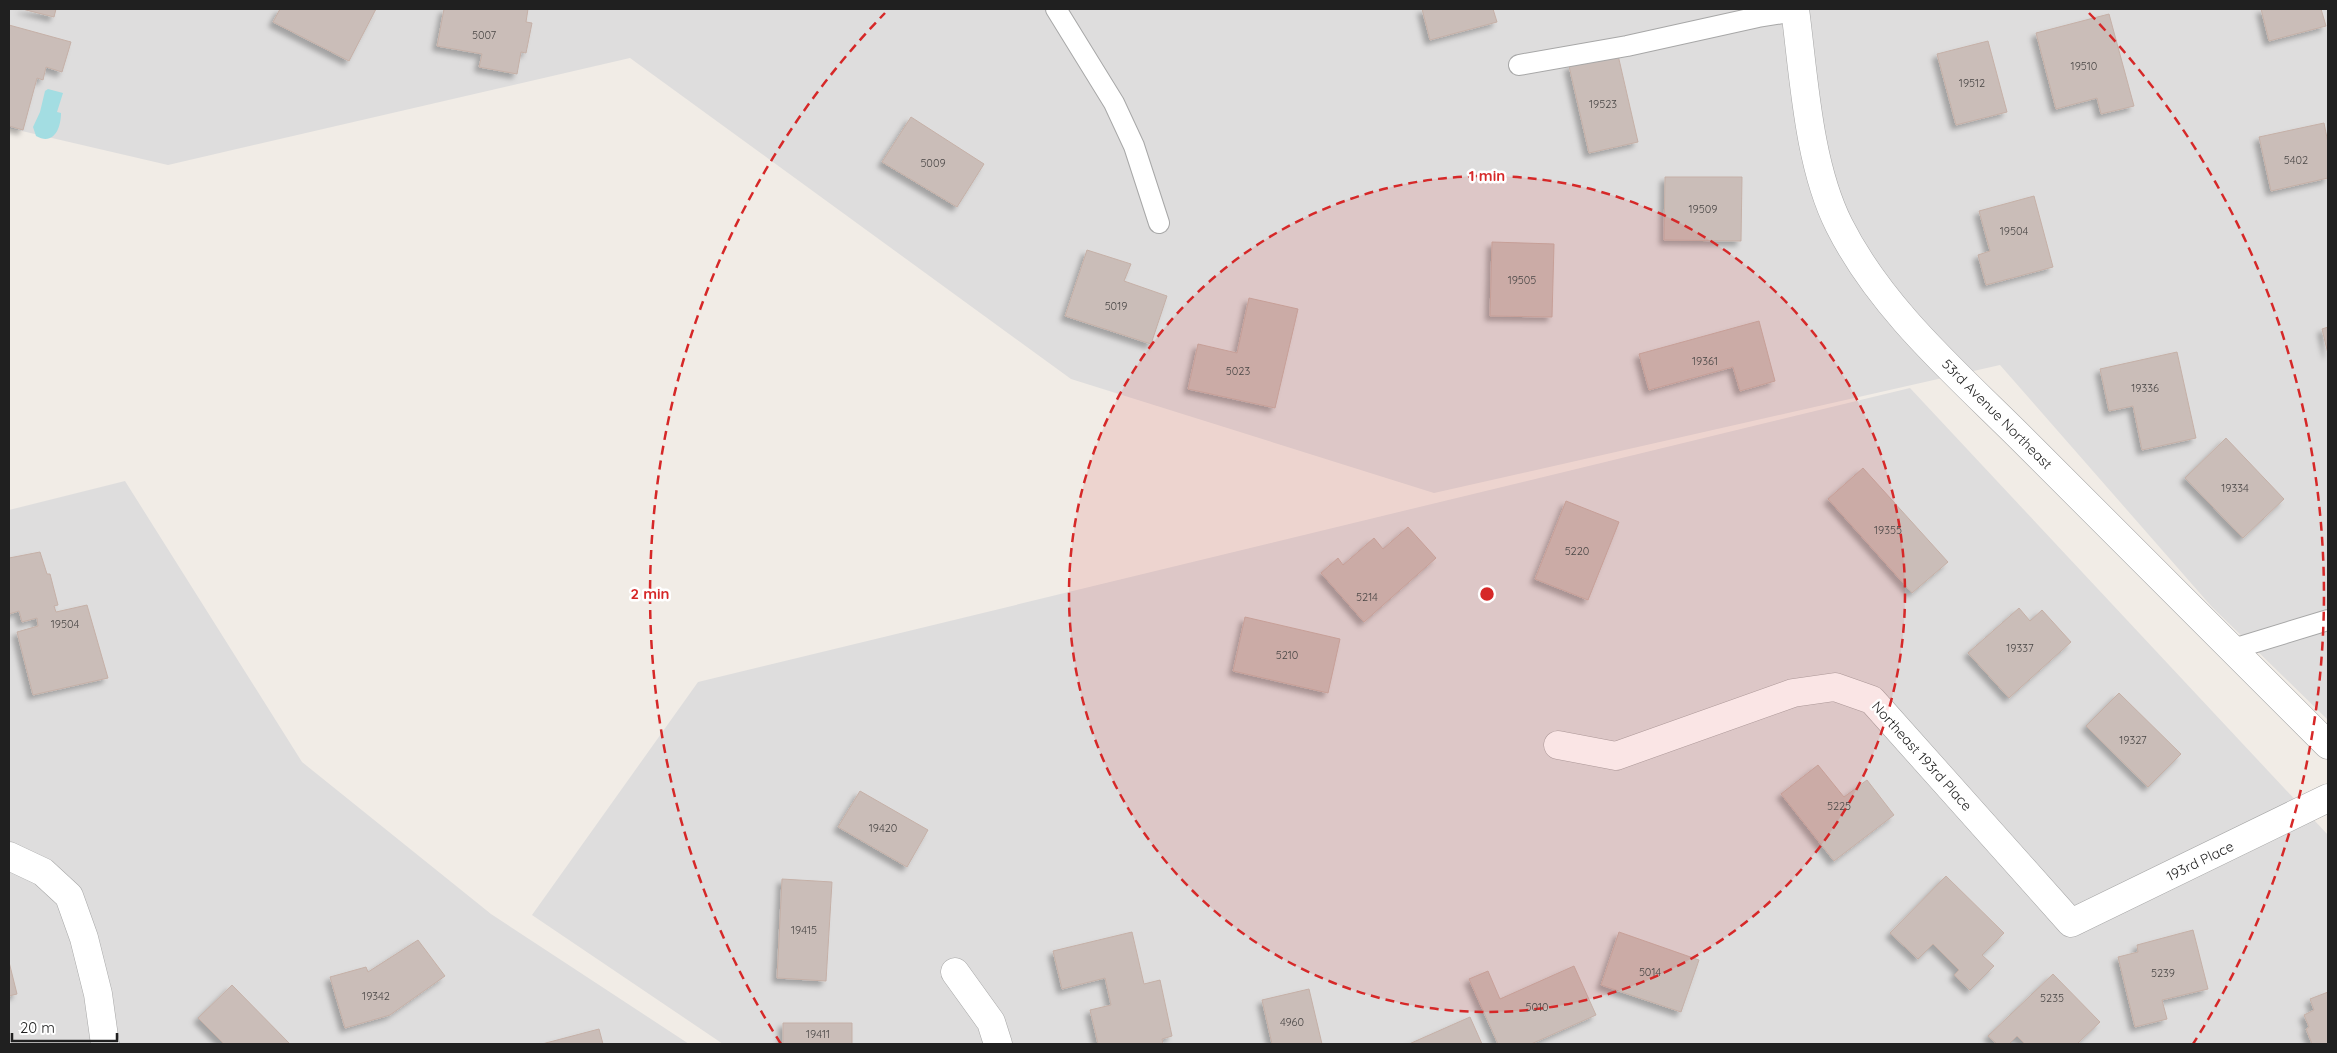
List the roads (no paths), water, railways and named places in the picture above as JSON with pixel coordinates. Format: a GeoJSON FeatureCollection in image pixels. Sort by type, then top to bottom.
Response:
{"type":"FeatureCollection","features":[{"type":"Feature","properties":{"kind":"street","name":"53rd Avenue Northeast"},"geometry":{"type":"LineString","coordinates":[[1795,10],[1809,120],[1823,181],[1839,224],[1866,270],[1932,348],[2328,746]]}},
{"type":"Feature","properties":{"kind":"street","name":"Northeast 193rd Place"},"geometry":{"type":"LineString","coordinates":[[1558,744],[1616,756],[1793,693],[1835,687],[1872,700],[2071,923]]}},
{"type":"Feature","properties":{"kind":"street","name":"193rd Place"},"geometry":{"type":"LineString","coordinates":[[2071,923],[2328,798]]}},
{"type":"Feature","properties":{"kind":"street"},"geometry":{"type":"LineString","coordinates":[[9,856],[43,872],[69,896],[84,938],[98,994],[105,1044]]}},
{"type":"Feature","properties":{"kind":"street"},"geometry":{"type":"LineString","coordinates":[[955,972],[991,1022],[998,1044]]}},
{"type":"Feature","properties":{"kind":"lane"},"geometry":{"type":"LineString","coordinates":[[1056,9],[1114,103],[1134,146],[1159,223]]}},
{"type":"Feature","properties":{"kind":"lane"},"geometry":{"type":"LineString","coordinates":[[1519,65],[1627,46],[1795,10]]}},
{"type":"Feature","properties":{"kind":"lane"},"geometry":{"type":"LineString","coordinates":[[2233,649],[2328,620]]}},
{"type":"Feature","properties":{"kind":"water"},"geometry":{"type":"Polygon","coordinates":[[[48,89],[63,93],[57,112],[61,113],[60,124],[55,134],[48,139],[36,136],[33,127],[40,112],[45,91],[48,89]]]}}]}
